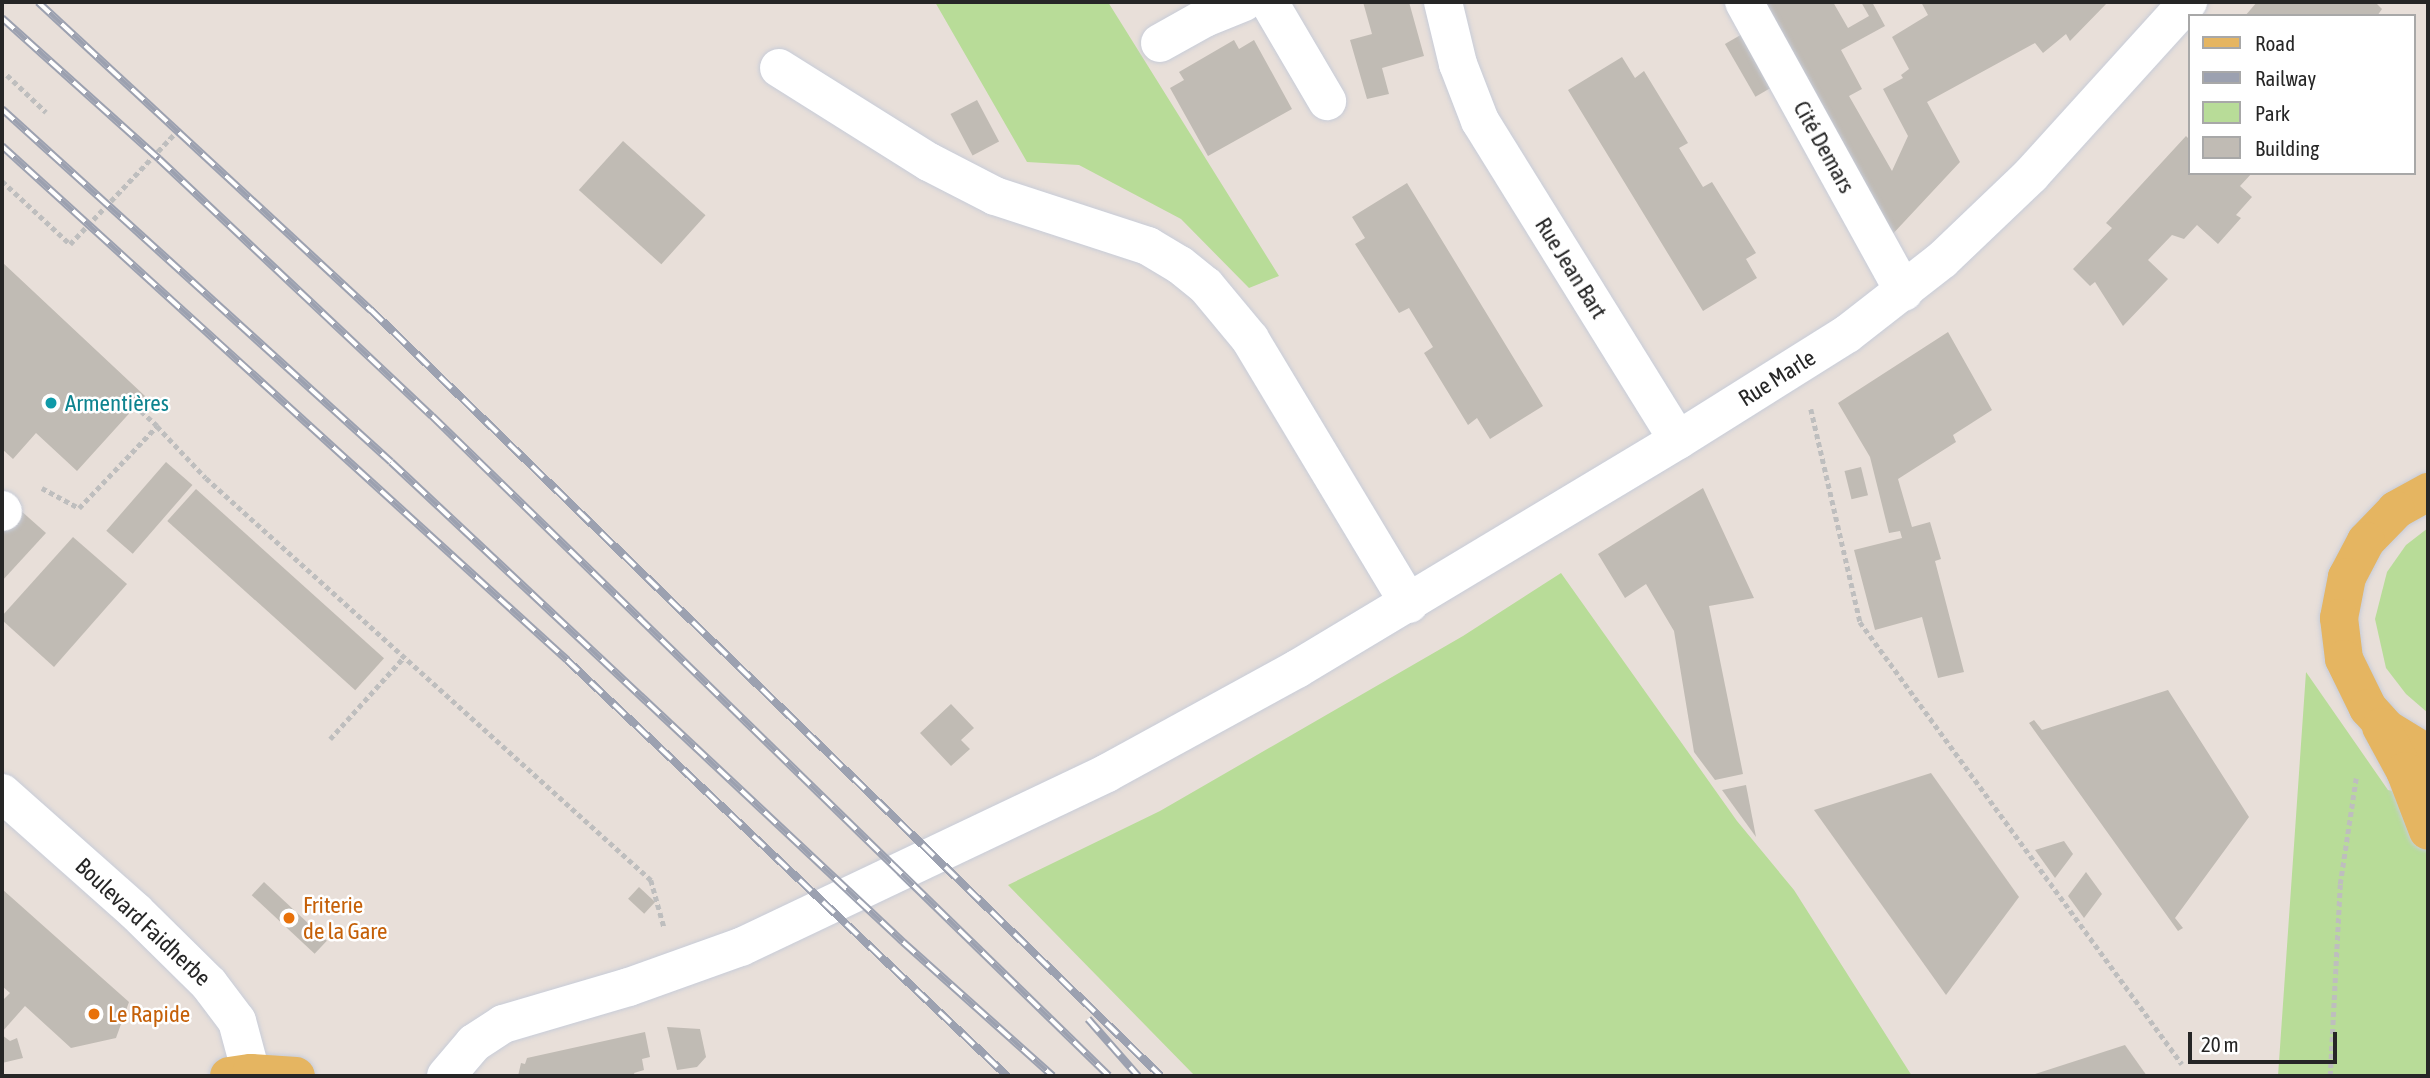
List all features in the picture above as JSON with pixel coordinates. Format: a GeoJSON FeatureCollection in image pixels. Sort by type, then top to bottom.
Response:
{"type":"FeatureCollection","features":[{"type":"Feature","properties":{"kind":"main road"},"geometry":{"type":"LineString","coordinates":[[2428,460],[2385,520],[2366,541],[2352,564],[2343,590],[2340,618],[2341,645],[2348,671],[2405,771],[2428,831]]}},
{"type":"Feature","properties":{"kind":"main road"},"geometry":{"type":"LineString","coordinates":[[2385,520],[2408,502],[2428,492]]}},
{"type":"Feature","properties":{"kind":"main road"},"geometry":{"type":"LineString","coordinates":[[2377,719],[2398,737],[2428,754]]}},
{"type":"Feature","properties":{"kind":"main road"},"geometry":{"type":"LineString","coordinates":[[240,1074],[296,1076]]}},
{"type":"Feature","properties":{"kind":"street"},"geometry":{"type":"LineString","coordinates":[[1160,43],[1205,18],[1244,2]]}},
{"type":"Feature","properties":{"kind":"street"},"geometry":{"type":"LineString","coordinates":[[1269,2],[1327,101]]}},
{"type":"Feature","properties":{"kind":"street","name":"Rue Jean Bart"},"geometry":{"type":"LineString","coordinates":[[1443,2],[1458,64],[1480,121],[1678,440]]}},
{"type":"Feature","properties":{"kind":"street","name":"Cité Demars"},"geometry":{"type":"LineString","coordinates":[[1744,2],[1904,292]]}},
{"type":"Feature","properties":{"kind":"street","name":"Rue Marle"},"geometry":{"type":"LineString","coordinates":[[446,1076],[474,1043],[503,1024],[677,972],[741,947],[1107,773],[1409,604],[1678,440],[1800,363],[1904,292],[1983,223],[2031,176],[2188,2]]}},
{"type":"Feature","properties":{"kind":"street"},"geometry":{"type":"LineString","coordinates":[[779,68],[929,162],[995,196],[1148,246],[1180,265],[1206,286],[1250,338],[1409,604]]}},
{"type":"Feature","properties":{"kind":"street","name":"Boulevard Faidherbe"},"geometry":{"type":"LineString","coordinates":[[2,793],[135,911],[209,984],[237,1021],[240,1074]]}},
{"type":"Feature","properties":{"kind":"path"},"geometry":{"type":"LineString","coordinates":[[7,75],[46,112]]}},
{"type":"Feature","properties":{"kind":"path"},"geometry":{"type":"LineString","coordinates":[[2,181],[70,244],[179,129]]}},
{"type":"Feature","properties":{"kind":"path"},"geometry":{"type":"LineString","coordinates":[[1800,363],[1860,622],[2182,1064]]}},
{"type":"Feature","properties":{"kind":"path"},"geometry":{"type":"LineString","coordinates":[[135,406],[206,478],[651,880],[677,972]]}},
{"type":"Feature","properties":{"kind":"path"},"geometry":{"type":"LineString","coordinates":[[11,503],[41,487],[79,508],[157,426]]}},
{"type":"Feature","properties":{"kind":"path"},"geometry":{"type":"LineString","coordinates":[[330,739],[404,656]]}},
{"type":"Feature","properties":{"kind":"path"},"geometry":{"type":"LineString","coordinates":[[2330,1076],[2340,884],[2357,774],[2377,719]]}},
{"type":"Feature","properties":{"kind":"green space"},"geometry":{"type":"Polygon","coordinates":[[[935,2],[1108,2],[1279,276],[1249,288],[1181,219],[1079,165],[1027,162],[935,2]]]}},
{"type":"Feature","properties":{"kind":"green space"},"geometry":{"type":"Polygon","coordinates":[[[2428,528],[2428,713],[2406,694],[2386,668],[2375,619],[2387,572],[2406,545],[2428,528]]]}},
{"type":"Feature","properties":{"kind":"green space"},"geometry":{"type":"Polygon","coordinates":[[[1561,573],[1737,821],[1794,890],[1912,1076],[1195,1076],[1008,885],[1160,811],[1463,636],[1561,573]]]}},
{"type":"Feature","properties":{"kind":"green space"},"geometry":{"type":"Polygon","coordinates":[[[2306,672],[2388,790],[2428,799],[2428,1076],[2278,1076],[2306,672]]]}},
{"type":"Feature","properties":{"kind":"building"},"geometry":{"type":"Polygon","coordinates":[[[1363,2],[1409,2],[1424,56],[1382,68],[1389,94],[1367,99],[1350,40],[1372,34],[1363,2]]]}},
{"type":"Feature","properties":{"kind":"building"},"geometry":{"type":"Polygon","coordinates":[[[1760,2],[1833,2],[1848,28],[1869,16],[1861,2],[1872,2],[1885,26],[1841,50],[1862,89],[1849,96],[1892,171],[1908,136],[1883,89],[1903,78],[1901,75],[1909,69],[1892,37],[1928,15],[1921,2],[2108,2],[2070,41],[2066,34],[2043,53],[2035,43],[1927,102],[1960,162],[1889,238],[1760,2]]]}},
{"type":"Feature","properties":{"kind":"building"},"geometry":{"type":"Polygon","coordinates":[[[2257,2],[2375,2],[2382,9],[2378,14],[2247,14],[2257,2]]]}},
{"type":"Feature","properties":{"kind":"building"},"geometry":{"type":"Polygon","coordinates":[[[1744,33],[1774,86],[1755,97],[1725,44],[1744,33]]]}},
{"type":"Feature","properties":{"kind":"building"},"geometry":{"type":"Polygon","coordinates":[[[1234,40],[1239,49],[1254,40],[1292,109],[1208,156],[1170,88],[1184,80],[1179,72],[1234,40]]]}},
{"type":"Feature","properties":{"kind":"building"},"geometry":{"type":"Polygon","coordinates":[[[1622,57],[1635,78],[1644,71],[1688,143],[1679,148],[1703,187],[1712,182],[1756,253],[1746,259],[1757,278],[1703,311],[1568,90],[1622,57]]]}},
{"type":"Feature","properties":{"kind":"building"},"geometry":{"type":"Polygon","coordinates":[[[977,100],[999,141],[973,156],[951,114],[977,100]]]}},
{"type":"Feature","properties":{"kind":"building"},"geometry":{"type":"Polygon","coordinates":[[[2186,136],[2188,175],[2250,175],[2240,186],[2252,197],[2236,215],[2241,218],[2218,244],[2197,225],[2184,239],[2172,235],[2148,260],[2168,279],[2123,326],[2095,282],[2090,286],[2073,269],[2112,228],[2106,223],[2186,136]]]}},
{"type":"Feature","properties":{"kind":"building"},"geometry":{"type":"Polygon","coordinates":[[[623,141],[705,215],[661,264],[579,190],[623,141]]]}},
{"type":"Feature","properties":{"kind":"building"},"geometry":{"type":"Polygon","coordinates":[[[1407,183],[1543,406],[1490,439],[1477,418],[1468,425],[1424,353],[1433,347],[1409,308],[1399,313],[1355,244],[1365,238],[1352,217],[1407,183]]]}},
{"type":"Feature","properties":{"kind":"building"},"geometry":{"type":"Polygon","coordinates":[[[2,262],[145,396],[77,471],[36,433],[13,459],[2,449],[2,262]]]}},
{"type":"Feature","properties":{"kind":"building"},"geometry":{"type":"Polygon","coordinates":[[[1948,332],[1992,410],[1953,435],[1956,442],[1898,479],[1912,527],[1930,522],[1941,559],[1935,561],[1964,672],[1938,678],[1922,617],[1875,630],[1854,550],[1902,538],[1900,531],[1889,533],[1870,457],[1838,403],[1948,332]]]}},
{"type":"Feature","properties":{"kind":"building"},"geometry":{"type":"Polygon","coordinates":[[[166,462],[192,485],[133,554],[106,531],[166,462]]]}},
{"type":"Feature","properties":{"kind":"building"},"geometry":{"type":"Polygon","coordinates":[[[1861,467],[1868,495],[1852,499],[1845,471],[1861,467]]]}},
{"type":"Feature","properties":{"kind":"building"},"geometry":{"type":"Polygon","coordinates":[[[1703,488],[1754,598],[1709,606],[1743,774],[1715,780],[1694,752],[1674,631],[1646,584],[1625,598],[1598,554],[1703,488]]]}},
{"type":"Feature","properties":{"kind":"building"},"geometry":{"type":"Polygon","coordinates":[[[196,489],[384,658],[355,690],[167,521],[196,489]]]}},
{"type":"Feature","properties":{"kind":"building"},"geometry":{"type":"Polygon","coordinates":[[[11,502],[46,533],[2,581],[2,513],[11,502]]]}},
{"type":"Feature","properties":{"kind":"building"},"geometry":{"type":"Polygon","coordinates":[[[73,537],[127,584],[54,667],[2,620],[2,616],[73,537]]]}},
{"type":"Feature","properties":{"kind":"building"},"geometry":{"type":"Polygon","coordinates":[[[2168,690],[2249,817],[2175,918],[2183,928],[2178,931],[2029,723],[2034,720],[2042,730],[2168,690]]]}},
{"type":"Feature","properties":{"kind":"building"},"geometry":{"type":"Polygon","coordinates":[[[951,704],[974,728],[961,740],[970,749],[951,766],[920,733],[951,704]]]}},
{"type":"Feature","properties":{"kind":"building"},"geometry":{"type":"Polygon","coordinates":[[[1931,773],[2019,897],[1946,995],[1814,810],[1931,773]]]}},
{"type":"Feature","properties":{"kind":"building"},"geometry":{"type":"Polygon","coordinates":[[[1746,785],[1756,837],[1722,790],[1746,785]]]}},
{"type":"Feature","properties":{"kind":"building"},"geometry":{"type":"Polygon","coordinates":[[[2064,841],[2073,854],[2055,878],[2035,850],[2064,841]]]}},
{"type":"Feature","properties":{"kind":"building"},"geometry":{"type":"Polygon","coordinates":[[[2086,872],[2102,894],[2084,918],[2068,896],[2086,872]]]}},
{"type":"Feature","properties":{"kind":"building","name":"Friterie de la Gare"},"geometry":{"type":"Polygon","coordinates":[[[264,882],[327,941],[315,954],[252,895],[264,882]]]}},
{"type":"Feature","properties":{"kind":"building"},"geometry":{"type":"Polygon","coordinates":[[[639,887],[655,902],[644,914],[628,899],[639,887]]]}},
{"type":"Feature","properties":{"kind":"building"},"geometry":{"type":"Polygon","coordinates":[[[2,889],[129,1002],[116,1038],[71,1048],[25,1006],[2,1032],[2,1001],[10,993],[2,986],[2,889]]]}},
{"type":"Feature","properties":{"kind":"building"},"geometry":{"type":"Polygon","coordinates":[[[667,1027],[700,1029],[706,1057],[697,1067],[677,1070],[667,1027]]]}},
{"type":"Feature","properties":{"kind":"building"},"geometry":{"type":"Polygon","coordinates":[[[645,1032],[650,1057],[642,1059],[644,1070],[634,1073],[635,1076],[518,1076],[521,1063],[525,1064],[527,1058],[645,1032]]]}},
{"type":"Feature","properties":{"kind":"building"},"geometry":{"type":"Polygon","coordinates":[[[2,1035],[10,1041],[17,1038],[23,1058],[2,1063],[2,1035]]]}},
{"type":"Feature","properties":{"kind":"building"},"geometry":{"type":"Polygon","coordinates":[[[2125,1045],[2147,1076],[2029,1076],[2125,1045]]]}},
{"type":"Feature","properties":{"kind":"railway"},"geometry":{"type":"LineString","coordinates":[[38,2],[371,310],[1161,1076]]}},
{"type":"Feature","properties":{"kind":"railway"},"geometry":{"type":"LineString","coordinates":[[2,18],[159,159],[432,416],[1109,1076]]}},
{"type":"Feature","properties":{"kind":"railway"},"geometry":{"type":"LineString","coordinates":[[2,109],[391,462],[903,942],[1053,1076]]}},
{"type":"Feature","properties":{"kind":"railway"},"geometry":{"type":"LineString","coordinates":[[2,146],[567,660],[1007,1076]]}},
{"type":"Feature","properties":{"kind":"railway"},"geometry":{"type":"LineString","coordinates":[[1088,1019],[1138,1076]]}},
{"type":"Feature","properties":{"kind":"place","name":"Armentières"},"geometry":{"type":"Point","coordinates":[51,403]}},
{"type":"Feature","properties":{"kind":"place","name":"Friterie de la Gare"},"geometry":{"type":"Point","coordinates":[289,918]}},
{"type":"Feature","properties":{"kind":"place","name":"Le Rapide"},"geometry":{"type":"Point","coordinates":[94,1014]}}]}
